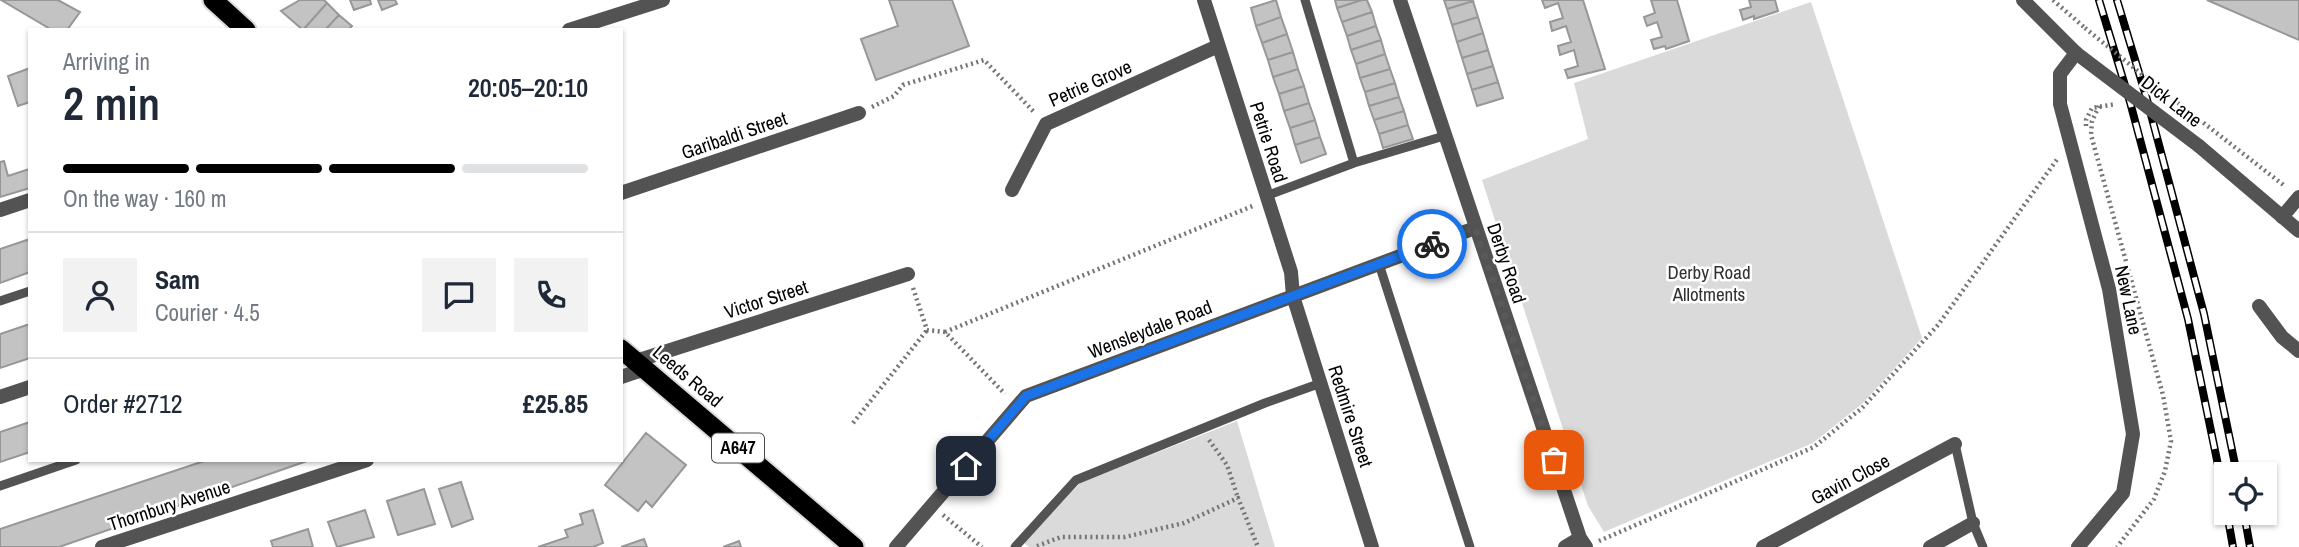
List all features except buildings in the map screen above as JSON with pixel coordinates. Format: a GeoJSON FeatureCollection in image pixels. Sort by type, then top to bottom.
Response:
{"type":"FeatureCollection","features":[{"type":"Feature","properties":{"kind":"highway"},"geometry":{"type":"LineString","coordinates":[[213,0],[244,28]]}},
{"type":"Feature","properties":{"kind":"highway","name":"Leeds Road"},"geometry":{"type":"LineString","coordinates":[[634,360],[853,547]]}},
{"type":"Feature","properties":{"kind":"street"},"geometry":{"type":"LineString","coordinates":[[574,28],[624,6],[663,0]]}},
{"type":"Feature","properties":{"kind":"street","name":"Petrie Road"},"geometry":{"type":"LineString","coordinates":[[1204,0],[1291,272],[1293,296]]}},
{"type":"Feature","properties":{"kind":"street","name":"Derby Road"},"geometry":{"type":"LineString","coordinates":[[1400,0],[1584,544]]}},
{"type":"Feature","properties":{"kind":"street","name":"Dick Lane"},"geometry":{"type":"LineString","coordinates":[[2023,0],[2076,53],[2199,146],[2299,232]]}},
{"type":"Feature","properties":{"kind":"street","name":"Petrie Grove"},"geometry":{"type":"LineString","coordinates":[[1012,190],[1046,124],[1218,46]]}},
{"type":"Feature","properties":{"kind":"street","name":"New Lane"},"geometry":{"type":"LineString","coordinates":[[2076,53],[2060,74],[2060,104],[2068,143],[2109,289],[2133,434],[2123,492],[2078,547]]}},
{"type":"Feature","properties":{"kind":"street","name":"Garibaldi Street"},"geometry":{"type":"LineString","coordinates":[[623,192],[859,113]]}},
{"type":"Feature","properties":{"kind":"street"},"geometry":{"type":"LineString","coordinates":[[2282,217],[2294,193]]}},
{"type":"Feature","properties":{"kind":"street"},"geometry":{"type":"LineString","coordinates":[[0,210],[28,201]]}},
{"type":"Feature","properties":{"kind":"street","name":"Wensleydale Road"},"geometry":{"type":"LineString","coordinates":[[896,547],[1026,396],[1475,228]]}},
{"type":"Feature","properties":{"kind":"street","name":"Victor Street"},"geometry":{"type":"LineString","coordinates":[[634,360],[908,274]]}},
{"type":"Feature","properties":{"kind":"street","name":"Redmire Street"},"geometry":{"type":"LineString","coordinates":[[1293,296],[1372,547]]}},
{"type":"Feature","properties":{"kind":"street"},"geometry":{"type":"LineString","coordinates":[[2259,306],[2282,337],[2299,351]]}},
{"type":"Feature","properties":{"kind":"street"},"geometry":{"type":"LineString","coordinates":[[623,374],[634,360]]}},
{"type":"Feature","properties":{"kind":"street"},"geometry":{"type":"LineString","coordinates":[[0,397],[28,388]]}},
{"type":"Feature","properties":{"kind":"street","name":"Gavin Close"},"geometry":{"type":"LineString","coordinates":[[1763,547],[1955,444]]}},
{"type":"Feature","properties":{"kind":"street","name":"Thornbury Avenue"},"geometry":{"type":"LineString","coordinates":[[102,547],[361,462]]}},
{"type":"Feature","properties":{"kind":"street"},"geometry":{"type":"LineString","coordinates":[[1930,547],[1973,523]]}},
{"type":"Feature","properties":{"kind":"street"},"geometry":{"type":"LineString","coordinates":[[1565,547],[1584,544]]}},
{"type":"Feature","properties":{"kind":"lane"},"geometry":{"type":"LineString","coordinates":[[1305,0],[1353,163]]}},
{"type":"Feature","properties":{"kind":"lane"},"geometry":{"type":"LineString","coordinates":[[1266,198],[1353,163],[1444,136]]}},
{"type":"Feature","properties":{"kind":"lane"},"geometry":{"type":"LineString","coordinates":[[1379,264],[1471,547]]}},
{"type":"Feature","properties":{"kind":"lane"},"geometry":{"type":"LineString","coordinates":[[0,301],[28,292]]}},
{"type":"Feature","properties":{"kind":"lane"},"geometry":{"type":"LineString","coordinates":[[1015,547],[1076,480],[1321,383]]}},
{"type":"Feature","properties":{"kind":"lane"},"geometry":{"type":"LineString","coordinates":[[1955,444],[1973,523],[1983,547]]}},
{"type":"Feature","properties":{"kind":"lane"},"geometry":{"type":"LineString","coordinates":[[0,486],[70,462]]}},
{"type":"Feature","properties":{"kind":"path"},"geometry":{"type":"LineString","coordinates":[[2053,0],[2160,89],[2294,193]]}},
{"type":"Feature","properties":{"kind":"path"},"geometry":{"type":"LineString","coordinates":[[859,113],[894,96],[903,85],[984,60],[1046,124]]}},
{"type":"Feature","properties":{"kind":"path"},"geometry":{"type":"LineString","coordinates":[[1584,544],[1814,447],[1862,408],[1938,325],[2068,143]]}},
{"type":"Feature","properties":{"kind":"path"},"geometry":{"type":"LineString","coordinates":[[927,330],[945,332],[1266,198]]}},
{"type":"Feature","properties":{"kind":"path"},"geometry":{"type":"LineString","coordinates":[[908,274],[927,330]]}},
{"type":"Feature","properties":{"kind":"path"},"geometry":{"type":"LineString","coordinates":[[853,423],[927,330]]}},
{"type":"Feature","properties":{"kind":"path"},"geometry":{"type":"LineString","coordinates":[[945,332],[1017,406]]}},
{"type":"Feature","properties":{"kind":"path"},"geometry":{"type":"LineString","coordinates":[[1201,429],[1227,465],[1258,547]]}},
{"type":"Feature","properties":{"kind":"path"},"geometry":{"type":"LineString","coordinates":[[1033,547],[1061,537],[1125,537],[1184,523],[1238,498]]}},
{"type":"Feature","properties":{"kind":"path"},"geometry":{"type":"LineString","coordinates":[[932,505],[982,547]]}},
{"type":"Feature","properties":{"kind":"green space","name":"Derby Road Allotments"},"geometry":{"type":"Polygon","coordinates":[[[1811,2],[1922,338],[1863,403],[1813,443],[1604,532],[1588,506],[1482,180],[1588,139],[1574,83],[1811,2]]]}},
{"type":"Feature","properties":{"kind":"green space"},"geometry":{"type":"Polygon","coordinates":[[[1237,421],[1275,547],[1029,547],[1024,543],[1080,483],[1237,421]]]}},
{"type":"Feature","properties":{"kind":"railway"},"geometry":{"type":"LineString","coordinates":[[2099,0],[2130,102],[2188,319],[2217,462]]}},
{"type":"Feature","properties":{"kind":"railway"},"geometry":{"type":"LineString","coordinates":[[2117,0],[2146,96],[2204,314],[2235,462]]}},
{"type":"Feature","properties":{"kind":"railway"},"geometry":{"type":"LineString","coordinates":[[2229,525],[2233,547]]}},
{"type":"Feature","properties":{"kind":"railway"},"geometry":{"type":"LineString","coordinates":[[2246,525],[2250,547]]}},
{"type":"Feature","properties":{"kind":"way so far"},"geometry":{"type":"LineString","coordinates":[[1432,244],[1475,228],[1554,460]]}},
{"type":"Feature","properties":{"kind":"route"},"geometry":{"type":"LineString","coordinates":[[966,466],[1026,396],[1432,244]]}}]}
